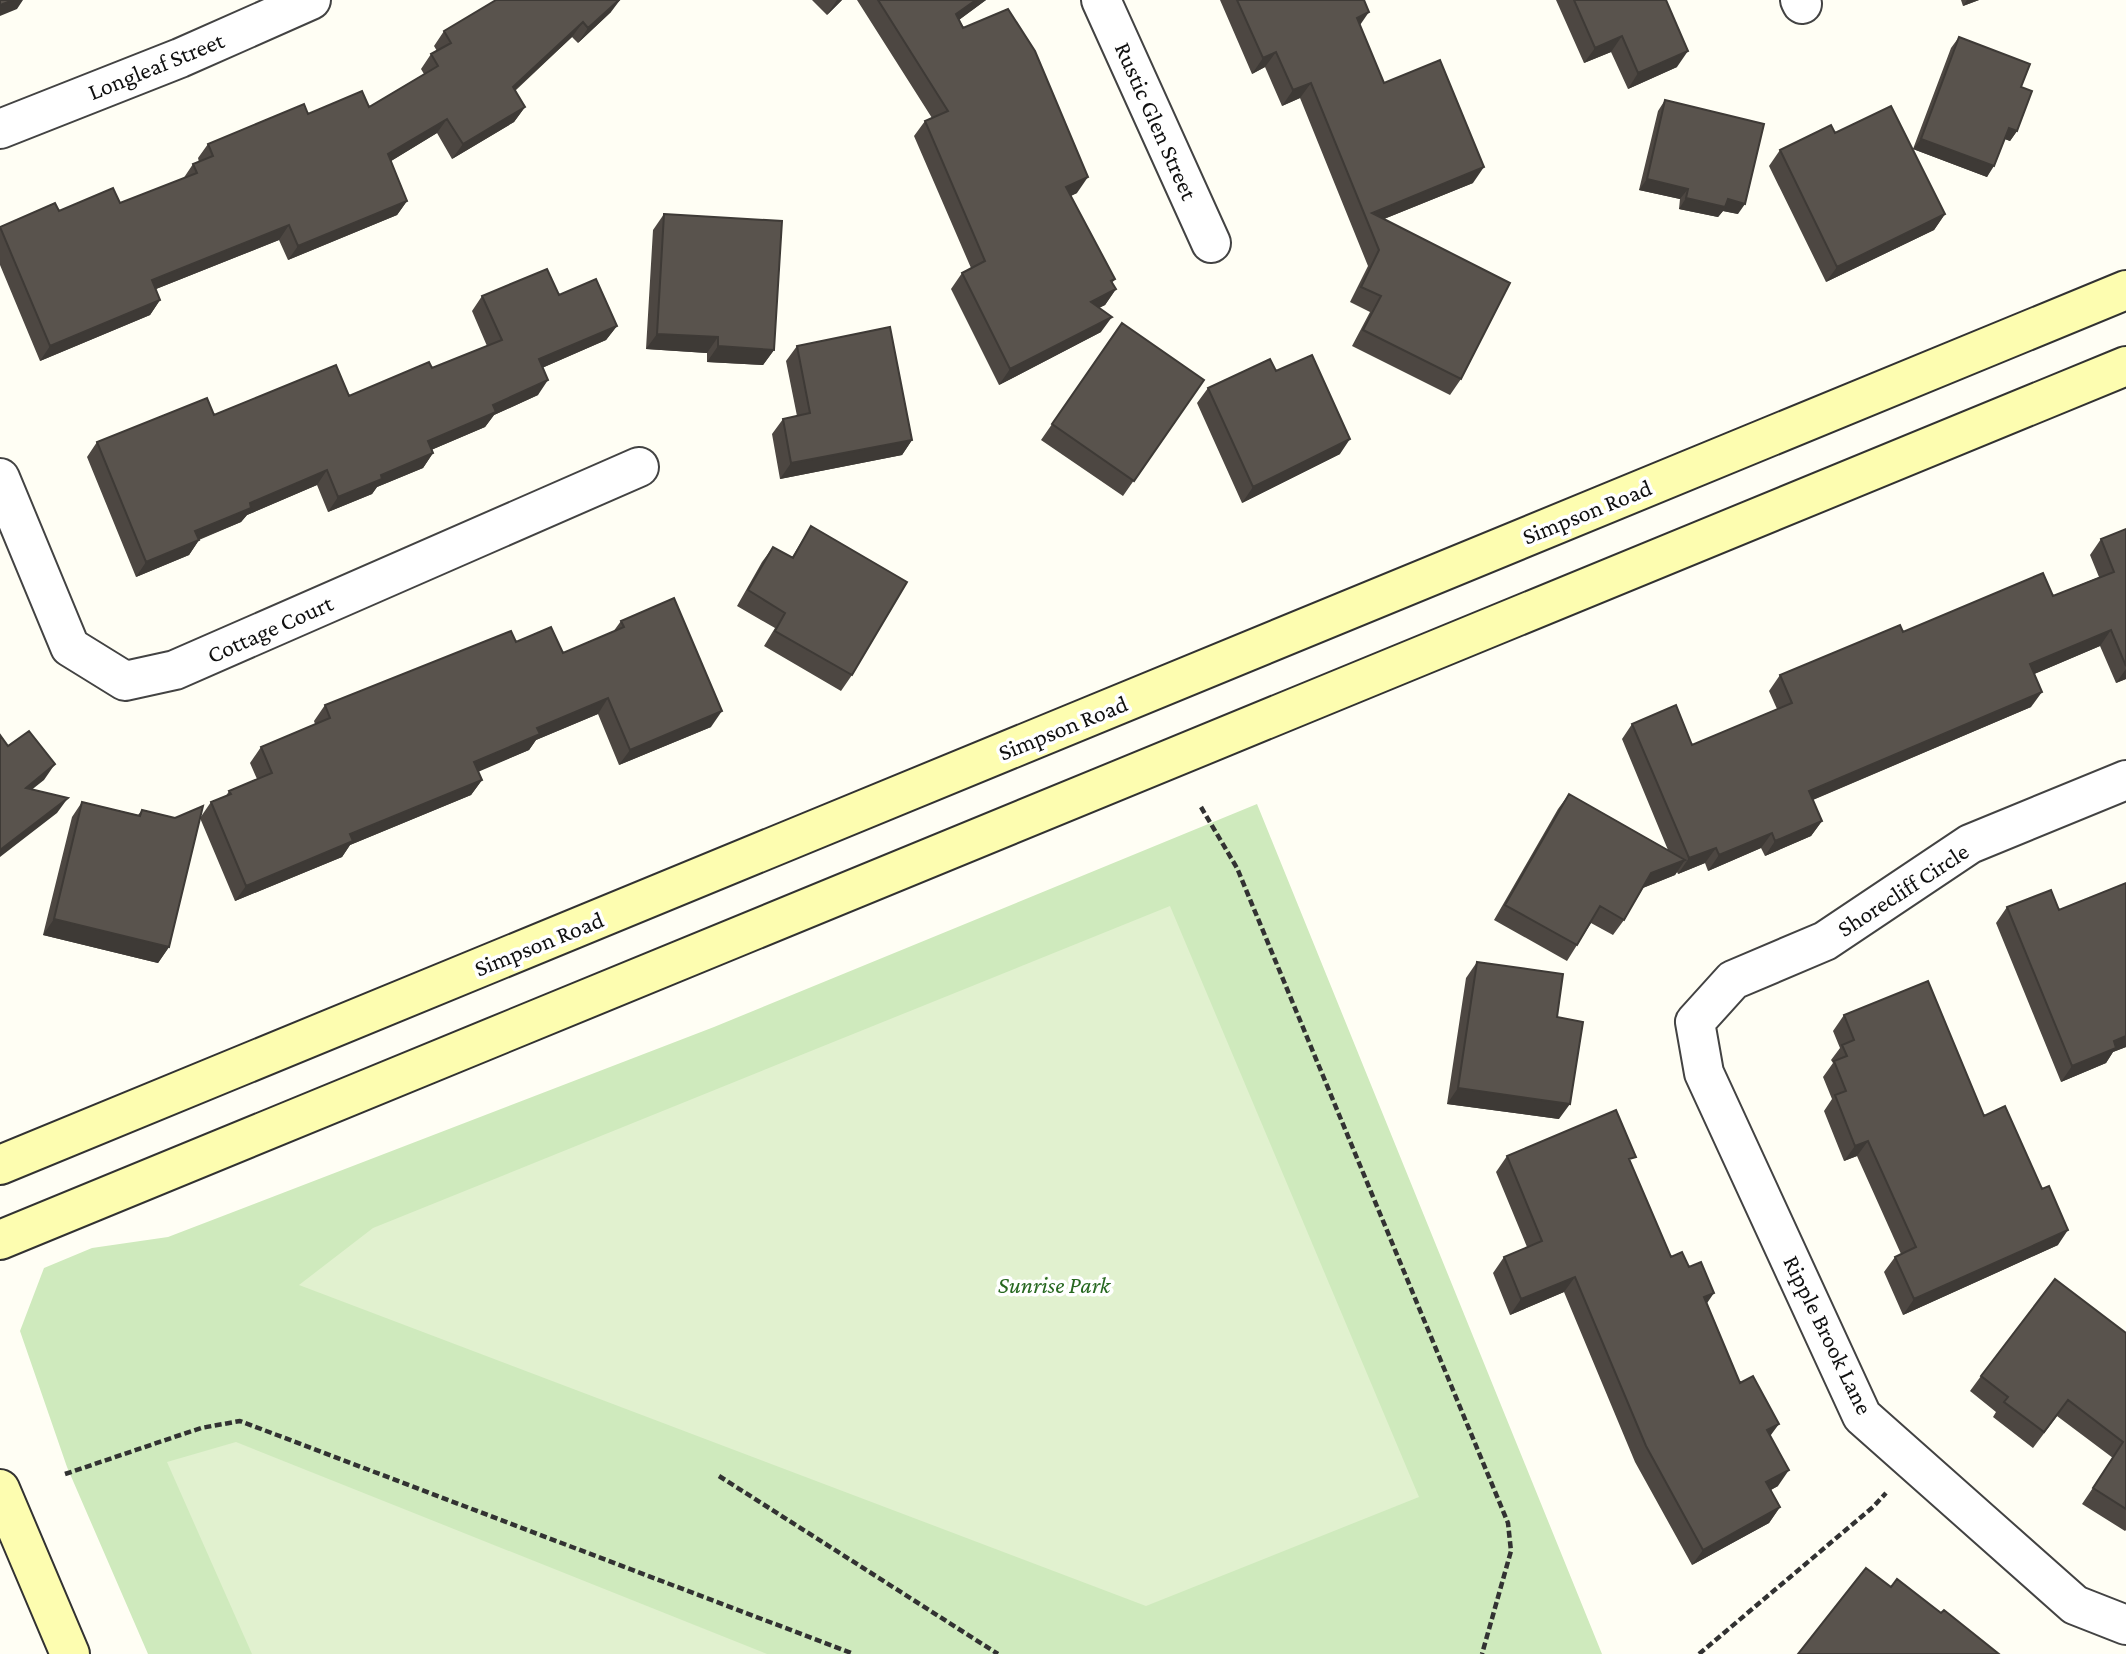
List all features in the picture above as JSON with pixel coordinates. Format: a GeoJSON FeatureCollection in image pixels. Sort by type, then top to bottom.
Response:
{"type":"FeatureCollection","features":[{"type":"Feature","properties":{"kind":"main road","name":"Simpson Road"},"geometry":{"type":"LineString","coordinates":[[0,1165],[2126,290]]}},
{"type":"Feature","properties":{"kind":"main road"},"geometry":{"type":"LineString","coordinates":[[0,1240],[2126,366]]}},
{"type":"Feature","properties":{"kind":"main road"},"geometry":{"type":"LineString","coordinates":[[0,1489],[70,1654]]}},
{"type":"Feature","properties":{"kind":"street","name":"Longleaf Street"},"geometry":{"type":"LineString","coordinates":[[0,129],[180,58],[310,0]]}},
{"type":"Feature","properties":{"kind":"street","name":"Rustic Glen Street"},"geometry":{"type":"LineString","coordinates":[[1101,0],[1211,243]]}},
{"type":"Feature","properties":{"kind":"street","name":"Cottage Court"},"geometry":{"type":"LineString","coordinates":[[0,478],[70,647],[124,681],[175,670],[639,467]]}},
{"type":"Feature","properties":{"kind":"street","name":"Shorecliff Circle"},"geometry":{"type":"LineString","coordinates":[[1695,1022],[1733,981],[1825,941],[1970,844],[2126,780]]}},
{"type":"Feature","properties":{"kind":"street","name":"Ripple Brook Lane"},"geometry":{"type":"LineString","coordinates":[[1695,1022],[1704,1073],[1862,1416],[2075,1605],[2126,1625]]}},
{"type":"Feature","properties":{"kind":"path"},"geometry":{"type":"LineString","coordinates":[[1201,807],[1237,868],[1504,1512],[1511,1551],[1482,1654]]}},
{"type":"Feature","properties":{"kind":"path"},"geometry":{"type":"LineString","coordinates":[[65,1474],[201,1428],[240,1421],[854,1654]]}},
{"type":"Feature","properties":{"kind":"path"},"geometry":{"type":"LineString","coordinates":[[1699,1654],[1873,1507],[1913,1461]]}},
{"type":"Feature","properties":{"kind":"path"},"geometry":{"type":"LineString","coordinates":[[719,1476],[998,1654]]}},
{"type":"Feature","properties":{"kind":"green space","name":"Sunrise Park"},"geometry":{"type":"Polygon","coordinates":[[[1257,804],[1602,1654],[148,1654],[67,1467],[20,1331],[44,1268],[92,1248],[168,1237],[714,1027],[1257,804]]]}},
{"type":"Feature","properties":{"kind":"green space"},"geometry":{"type":"Polygon","coordinates":[[[1170,906],[1419,1497],[1146,1606],[299,1285],[373,1228],[1170,906]]]}},
{"type":"Feature","properties":{"kind":"green space"},"geometry":{"type":"Polygon","coordinates":[[[236,1442],[767,1654],[252,1654],[167,1462],[236,1442]]]}},
{"type":"Feature","properties":{"kind":"building"},"geometry":{"type":"Polygon","coordinates":[[[0,0],[13,0],[0,5],[0,0]]]}},
{"type":"Feature","properties":{"kind":"building"},"geometry":{"type":"Polygon","coordinates":[[[496,0],[619,0],[588,28],[583,22],[513,87],[525,107],[463,144],[447,119],[388,154],[407,201],[298,246],[289,225],[152,280],[160,300],[50,346],[0,227],[55,203],[59,211],[113,188],[120,203],[197,173],[193,164],[213,156],[208,144],[304,104],[308,114],[362,91],[369,107],[438,66],[431,54],[451,43],[444,31],[496,0]]]}},
{"type":"Feature","properties":{"kind":"building"},"geometry":{"type":"Polygon","coordinates":[[[878,0],[976,0],[956,14],[963,28],[1008,9],[1035,51],[1088,177],[1066,187],[1115,279],[1111,281],[1116,289],[1091,302],[1112,317],[1010,369],[962,273],[985,261],[925,121],[948,111],[878,0]]]}},
{"type":"Feature","properties":{"kind":"building"},"geometry":{"type":"Polygon","coordinates":[[[1237,0],[1364,0],[1369,12],[1357,18],[1384,83],[1440,60],[1484,167],[1372,213],[1510,283],[1461,379],[1363,330],[1381,296],[1361,287],[1379,250],[1311,83],[1293,90],[1276,52],[1263,58],[1237,0]]]}},
{"type":"Feature","properties":{"kind":"building"},"geometry":{"type":"Polygon","coordinates":[[[1574,0],[1666,0],[1688,51],[1638,73],[1622,36],[1595,48],[1574,0]]]}},
{"type":"Feature","properties":{"kind":"building"},"geometry":{"type":"Polygon","coordinates":[[[1959,37],[2030,64],[2021,87],[2032,91],[2017,131],[2009,128],[1994,166],[1921,139],[1959,37]]]}},
{"type":"Feature","properties":{"kind":"building"},"geometry":{"type":"Polygon","coordinates":[[[1665,100],[1764,124],[1745,204],[1728,199],[1725,207],[1686,198],[1688,189],[1647,179],[1665,100]]]}},
{"type":"Feature","properties":{"kind":"building"},"geometry":{"type":"Polygon","coordinates":[[[1891,106],[1945,214],[1837,267],[1780,150],[1831,125],[1835,133],[1891,106]]]}},
{"type":"Feature","properties":{"kind":"building"},"geometry":{"type":"Polygon","coordinates":[[[664,214],[782,221],[774,350],[718,346],[718,337],[657,334],[664,214]]]}},
{"type":"Feature","properties":{"kind":"building"},"geometry":{"type":"Polygon","coordinates":[[[547,269],[559,295],[596,279],[617,326],[539,359],[548,380],[493,405],[496,412],[428,441],[433,453],[381,475],[382,479],[338,497],[327,470],[250,503],[251,508],[195,531],[199,540],[146,562],[97,442],[207,398],[214,415],[336,365],[349,396],[429,362],[432,368],[502,340],[482,296],[547,269]]]}},
{"type":"Feature","properties":{"kind":"building"},"geometry":{"type":"Polygon","coordinates":[[[1122,323],[1204,380],[1134,481],[1052,424],[1122,323]]]}},
{"type":"Feature","properties":{"kind":"building"},"geometry":{"type":"Polygon","coordinates":[[[890,327],[912,440],[791,463],[783,419],[810,413],[797,346],[890,327]]]}},
{"type":"Feature","properties":{"kind":"building"},"geometry":{"type":"Polygon","coordinates":[[[1312,355],[1350,439],[1253,487],[1208,388],[1270,359],[1276,371],[1312,355]]]}},
{"type":"Feature","properties":{"kind":"building"},"geometry":{"type":"Polygon","coordinates":[[[811,526],[907,582],[852,675],[775,631],[785,613],[748,590],[773,547],[793,558],[811,526]]]}},
{"type":"Feature","properties":{"kind":"building"},"geometry":{"type":"Polygon","coordinates":[[[2126,529],[2126,666],[2111,630],[2030,664],[2042,692],[1809,791],[1822,821],[1775,841],[1772,833],[1719,855],[1716,848],[1689,858],[1632,724],[1676,705],[1692,745],[1792,703],[1780,675],[1900,625],[1903,632],[2043,573],[2053,596],[2114,572],[2101,539],[2126,529]]]}},
{"type":"Feature","properties":{"kind":"building"},"geometry":{"type":"Polygon","coordinates":[[[674,598],[722,711],[630,750],[608,698],[537,728],[540,734],[474,762],[482,780],[350,834],[353,841],[246,886],[211,802],[231,794],[229,791],[272,773],[261,747],[330,718],[325,705],[511,631],[516,642],[551,627],[563,653],[624,627],[621,621],[674,598]]]}},
{"type":"Feature","properties":{"kind":"building"},"geometry":{"type":"Polygon","coordinates":[[[29,731],[55,764],[26,788],[68,798],[0,850],[0,735],[8,746],[29,731]]]}},
{"type":"Feature","properties":{"kind":"building"},"geometry":{"type":"Polygon","coordinates":[[[1569,794],[1685,860],[1651,873],[1624,920],[1600,906],[1577,945],[1505,905],[1569,794]]]}},
{"type":"Feature","properties":{"kind":"building"},"geometry":{"type":"Polygon","coordinates":[[[82,802],[140,816],[142,810],[175,818],[203,806],[169,947],[54,919],[82,802]]]}},
{"type":"Feature","properties":{"kind":"building"},"geometry":{"type":"Polygon","coordinates":[[[2126,883],[2126,1036],[2114,1041],[2116,1048],[2072,1066],[2007,907],[2051,890],[2059,910],[2126,883]]]}},
{"type":"Feature","properties":{"kind":"building"},"geometry":{"type":"Polygon","coordinates":[[[1477,962],[1563,974],[1557,1017],[1583,1022],[1570,1104],[1458,1088],[1477,962]]]}},
{"type":"Feature","properties":{"kind":"building"},"geometry":{"type":"Polygon","coordinates":[[[1928,981],[1984,1116],[2005,1106],[2042,1189],[2049,1186],[2068,1230],[1914,1299],[1895,1257],[1916,1247],[1868,1141],[1855,1146],[1835,1095],[1846,1091],[1834,1061],[1847,1056],[1842,1045],[1854,1040],[1844,1015],[1928,981]]]}},
{"type":"Feature","properties":{"kind":"building"},"geometry":{"type":"Polygon","coordinates":[[[1616,1110],[1636,1157],[1629,1159],[1671,1257],[1682,1252],[1689,1267],[1701,1262],[1714,1293],[1704,1297],[1740,1383],[1753,1376],[1779,1424],[1767,1430],[1789,1470],[1766,1482],[1780,1507],[1703,1550],[1646,1446],[1575,1277],[1521,1299],[1504,1257],[1542,1241],[1507,1156],[1616,1110]]]}},
{"type":"Feature","properties":{"kind":"building"},"geometry":{"type":"Polygon","coordinates":[[[2055,1279],[2126,1333],[2126,1509],[2093,1488],[2123,1442],[2068,1400],[2044,1432],[2004,1402],[2008,1397],[1981,1376],[2055,1279]]]}},
{"type":"Feature","properties":{"kind":"building"},"geometry":{"type":"Polygon","coordinates":[[[1866,1568],[1891,1587],[1897,1579],[1941,1613],[1944,1610],[1999,1654],[1798,1654],[1866,1568]]]}}]}
